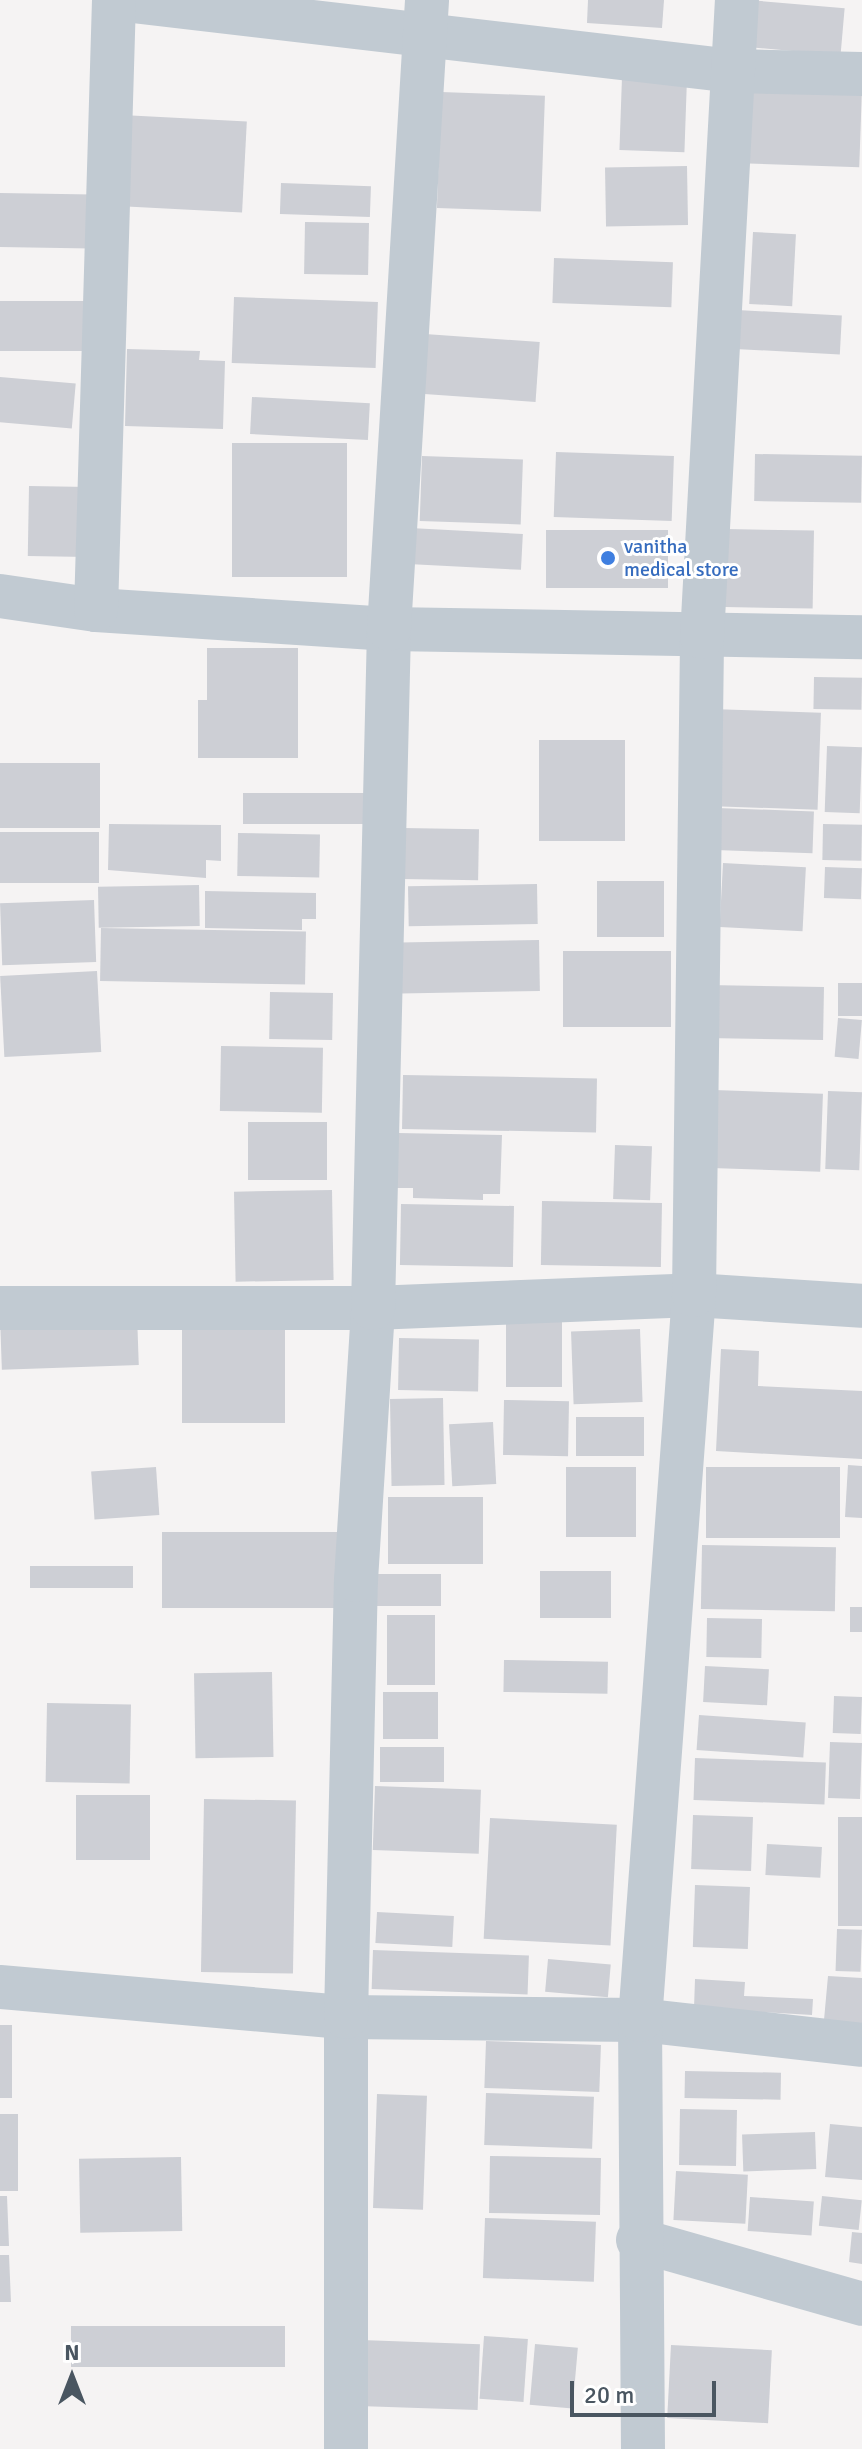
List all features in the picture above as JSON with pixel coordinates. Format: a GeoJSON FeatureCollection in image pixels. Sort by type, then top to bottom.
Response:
{"type":"FeatureCollection","features":[{"type":"Feature","properties":{"kind":"street"},"geometry":{"type":"LineString","coordinates":[[96,610],[114,0]]}},
{"type":"Feature","properties":{"kind":"street"},"geometry":{"type":"LineString","coordinates":[[643,2449],[638,2240],[640,2020],[694,1295],[702,637],[737,0]]}},
{"type":"Feature","properties":{"kind":"street"},"geometry":{"type":"LineString","coordinates":[[147,3],[425,17],[733,71],[862,74]]}},
{"type":"Feature","properties":{"kind":"street"},"geometry":{"type":"LineString","coordinates":[[346,2449],[346,2017],[356,1580],[373,1308],[389,629],[425,17]]}},
{"type":"Feature","properties":{"kind":"street"},"geometry":{"type":"LineString","coordinates":[[0,596],[96,610],[389,629],[702,637],[862,637]]}},
{"type":"Feature","properties":{"kind":"street"},"geometry":{"type":"LineString","coordinates":[[0,1308],[373,1308],[694,1295],[862,1306]]}},
{"type":"Feature","properties":{"kind":"street"},"geometry":{"type":"LineString","coordinates":[[0,1987],[346,2017],[640,2020],[862,2045]]}},
{"type":"Feature","properties":{"kind":"street"},"geometry":{"type":"LineString","coordinates":[[638,2240],[862,2304]]}},
{"type":"Feature","properties":{"kind":"building"},"geometry":{"type":"Polygon","coordinates":[[[588,0],[664,0],[662,28],[587,23],[588,0]]]}},
{"type":"Feature","properties":{"kind":"building"},"geometry":{"type":"Polygon","coordinates":[[[749,0],[845,8],[841,55],[745,47],[749,0]]]}},
{"type":"Feature","properties":{"kind":"building"},"geometry":{"type":"Polygon","coordinates":[[[622,77],[687,79],[684,152],[619,150],[622,77]]]}},
{"type":"Feature","properties":{"kind":"building"},"geometry":{"type":"Polygon","coordinates":[[[737,86],[862,90],[859,167],[734,163],[737,86]]]}},
{"type":"Feature","properties":{"kind":"building"},"geometry":{"type":"Polygon","coordinates":[[[441,92],[545,96],[541,212],[437,208],[441,92]]]}},
{"type":"Feature","properties":{"kind":"building"},"geometry":{"type":"Polygon","coordinates":[[[122,115],[247,122],[242,212],[117,206],[122,115]]]}},
{"type":"Feature","properties":{"kind":"building"},"geometry":{"type":"Polygon","coordinates":[[[687,166],[688,225],[606,226],[605,167],[687,166]]]}},
{"type":"Feature","properties":{"kind":"building"},"geometry":{"type":"Polygon","coordinates":[[[281,183],[371,186],[370,217],[280,214],[281,183]]]}},
{"type":"Feature","properties":{"kind":"building"},"geometry":{"type":"Polygon","coordinates":[[[0,193],[92,195],[91,249],[0,247],[0,193]]]}},
{"type":"Feature","properties":{"kind":"building"},"geometry":{"type":"Polygon","coordinates":[[[305,222],[369,223],[368,275],[304,274],[305,222]]]}},
{"type":"Feature","properties":{"kind":"building"},"geometry":{"type":"Polygon","coordinates":[[[753,232],[796,234],[792,306],[749,304],[753,232]]]}},
{"type":"Feature","properties":{"kind":"building"},"geometry":{"type":"Polygon","coordinates":[[[554,258],[673,262],[671,307],[552,303],[554,258]]]}},
{"type":"Feature","properties":{"kind":"building"},"geometry":{"type":"Polygon","coordinates":[[[234,297],[378,302],[376,368],[232,363],[234,297]]]}},
{"type":"Feature","properties":{"kind":"building"},"geometry":{"type":"Polygon","coordinates":[[[0,301],[88,301],[88,351],[0,351],[0,301]]]}},
{"type":"Feature","properties":{"kind":"building"},"geometry":{"type":"Polygon","coordinates":[[[737,310],[842,315],[840,354],[735,349],[737,310]]]}},
{"type":"Feature","properties":{"kind":"building"},"geometry":{"type":"Polygon","coordinates":[[[425,334],[540,342],[536,402],[421,394],[425,334]]]}},
{"type":"Feature","properties":{"kind":"building"},"geometry":{"type":"Polygon","coordinates":[[[127,349],[200,351],[199,360],[225,361],[223,429],[125,426],[127,349]]]}},
{"type":"Feature","properties":{"kind":"building"},"geometry":{"type":"Polygon","coordinates":[[[0,377],[76,384],[72,428],[0,422],[0,377]]]}},
{"type":"Feature","properties":{"kind":"building"},"geometry":{"type":"Polygon","coordinates":[[[252,397],[370,403],[368,440],[250,434],[252,397]]]}},
{"type":"Feature","properties":{"kind":"building"},"geometry":{"type":"Polygon","coordinates":[[[232,443],[347,443],[347,577],[232,577],[232,443]]]}},
{"type":"Feature","properties":{"kind":"building"},"geometry":{"type":"Polygon","coordinates":[[[556,452],[674,456],[672,521],[554,517],[556,452]]]}},
{"type":"Feature","properties":{"kind":"building"},"geometry":{"type":"Polygon","coordinates":[[[755,454],[862,456],[861,503],[754,501],[755,454]]]}},
{"type":"Feature","properties":{"kind":"building"},"geometry":{"type":"Polygon","coordinates":[[[422,456],[523,460],[521,524],[420,521],[422,456]]]}},
{"type":"Feature","properties":{"kind":"building"},"geometry":{"type":"Polygon","coordinates":[[[29,486],[89,487],[88,557],[28,556],[29,486]]]}},
{"type":"Feature","properties":{"kind":"building"},"geometry":{"type":"Polygon","coordinates":[[[410,528],[523,534],[521,570],[408,564],[410,528]]]}},
{"type":"Feature","properties":{"kind":"building"},"geometry":{"type":"Polygon","coordinates":[[[726,529],[814,531],[813,609],[725,607],[726,529]]]}},
{"type":"Feature","properties":{"kind":"building"},"geometry":{"type":"Polygon","coordinates":[[[546,530],[668,530],[668,588],[546,588],[546,530]]]}},
{"type":"Feature","properties":{"kind":"building"},"geometry":{"type":"Polygon","coordinates":[[[207,648],[298,648],[298,758],[198,758],[198,700],[207,700],[207,648]]]}},
{"type":"Feature","properties":{"kind":"building"},"geometry":{"type":"Polygon","coordinates":[[[814,677],[862,678],[861,710],[813,709],[814,677]]]}},
{"type":"Feature","properties":{"kind":"building"},"geometry":{"type":"Polygon","coordinates":[[[711,709],[821,713],[818,810],[708,806],[711,709]]]}},
{"type":"Feature","properties":{"kind":"building"},"geometry":{"type":"Polygon","coordinates":[[[539,740],[625,740],[625,841],[539,841],[539,740]]]}},
{"type":"Feature","properties":{"kind":"building"},"geometry":{"type":"Polygon","coordinates":[[[827,746],[862,747],[860,813],[825,812],[827,746]]]}},
{"type":"Feature","properties":{"kind":"building"},"geometry":{"type":"Polygon","coordinates":[[[0,763],[100,763],[100,828],[0,828],[0,763]]]}},
{"type":"Feature","properties":{"kind":"building"},"geometry":{"type":"Polygon","coordinates":[[[243,793],[364,793],[364,824],[243,824],[243,793]]]}},
{"type":"Feature","properties":{"kind":"building"},"geometry":{"type":"Polygon","coordinates":[[[717,808],[814,811],[812,853],[716,850],[717,808]]]}},
{"type":"Feature","properties":{"kind":"building"},"geometry":{"type":"Polygon","coordinates":[[[109,824],[221,825],[221,861],[206,860],[206,878],[108,870],[109,824]]]}},
{"type":"Feature","properties":{"kind":"building"},"geometry":{"type":"Polygon","coordinates":[[[823,824],[862,825],[861,861],[822,860],[823,824]]]}},
{"type":"Feature","properties":{"kind":"building"},"geometry":{"type":"Polygon","coordinates":[[[403,828],[479,829],[478,880],[402,879],[403,828]]]}},
{"type":"Feature","properties":{"kind":"building"},"geometry":{"type":"Polygon","coordinates":[[[0,832],[99,832],[99,883],[0,883],[0,832]]]}},
{"type":"Feature","properties":{"kind":"building"},"geometry":{"type":"Polygon","coordinates":[[[238,833],[320,834],[319,877],[237,876],[238,833]]]}},
{"type":"Feature","properties":{"kind":"building"},"geometry":{"type":"Polygon","coordinates":[[[723,863],[806,867],[803,931],[720,927],[723,863]]]}},
{"type":"Feature","properties":{"kind":"building"},"geometry":{"type":"Polygon","coordinates":[[[825,867],[862,868],[861,899],[824,898],[825,867]]]}},
{"type":"Feature","properties":{"kind":"building"},"geometry":{"type":"Polygon","coordinates":[[[597,881],[664,881],[664,937],[597,937],[597,881]]]}},
{"type":"Feature","properties":{"kind":"building"},"geometry":{"type":"Polygon","coordinates":[[[537,884],[538,924],[409,926],[408,886],[537,884]]]}},
{"type":"Feature","properties":{"kind":"building"},"geometry":{"type":"Polygon","coordinates":[[[199,885],[200,926],[99,928],[98,887],[199,885]]]}},
{"type":"Feature","properties":{"kind":"building"},"geometry":{"type":"Polygon","coordinates":[[[205,891],[316,893],[316,919],[302,919],[302,930],[205,928],[205,891]]]}},
{"type":"Feature","properties":{"kind":"building"},"geometry":{"type":"Polygon","coordinates":[[[94,900],[96,962],[2,965],[0,903],[94,900]]]}},
{"type":"Feature","properties":{"kind":"building"},"geometry":{"type":"Polygon","coordinates":[[[101,928],[306,932],[305,985],[100,981],[101,928]]]}},
{"type":"Feature","properties":{"kind":"building"},"geometry":{"type":"Polygon","coordinates":[[[539,940],[540,991],[401,993],[400,942],[539,940]]]}},
{"type":"Feature","properties":{"kind":"building"},"geometry":{"type":"Polygon","coordinates":[[[563,951],[671,951],[671,1027],[563,1027],[563,951]]]}},
{"type":"Feature","properties":{"kind":"building"},"geometry":{"type":"Polygon","coordinates":[[[97,971],[101,1052],[4,1057],[0,976],[97,971]]]}},
{"type":"Feature","properties":{"kind":"building"},"geometry":{"type":"Polygon","coordinates":[[[838,983],[862,983],[862,1016],[838,1016],[838,983]]]}},
{"type":"Feature","properties":{"kind":"building"},"geometry":{"type":"Polygon","coordinates":[[[707,985],[824,987],[823,1040],[706,1038],[707,985]]]}},
{"type":"Feature","properties":{"kind":"building"},"geometry":{"type":"Polygon","coordinates":[[[270,992],[333,993],[332,1040],[269,1039],[270,992]]]}},
{"type":"Feature","properties":{"kind":"building"},"geometry":{"type":"Polygon","coordinates":[[[838,1018],[862,1020],[859,1059],[835,1057],[838,1018]]]}},
{"type":"Feature","properties":{"kind":"building"},"geometry":{"type":"Polygon","coordinates":[[[221,1046],[323,1048],[322,1113],[220,1111],[221,1046]]]}},
{"type":"Feature","properties":{"kind":"building"},"geometry":{"type":"Polygon","coordinates":[[[403,1075],[597,1078],[596,1132],[402,1129],[403,1075]]]}},
{"type":"Feature","properties":{"kind":"building"},"geometry":{"type":"Polygon","coordinates":[[[714,1090],[823,1094],[820,1172],[711,1168],[714,1090]]]}},
{"type":"Feature","properties":{"kind":"building"},"geometry":{"type":"Polygon","coordinates":[[[828,1091],[862,1092],[859,1170],[825,1169],[828,1091]]]}},
{"type":"Feature","properties":{"kind":"building"},"geometry":{"type":"Polygon","coordinates":[[[248,1122],[327,1122],[327,1180],[248,1180],[248,1122]]]}},
{"type":"Feature","properties":{"kind":"building"},"geometry":{"type":"Polygon","coordinates":[[[398,1133],[502,1135],[500,1194],[483,1194],[483,1200],[413,1198],[413,1188],[396,1188],[398,1133]]]}},
{"type":"Feature","properties":{"kind":"building"},"geometry":{"type":"Polygon","coordinates":[[[615,1145],[652,1146],[650,1200],[613,1199],[615,1145]]]}},
{"type":"Feature","properties":{"kind":"building"},"geometry":{"type":"Polygon","coordinates":[[[332,1190],[334,1280],[236,1282],[234,1192],[332,1190]]]}},
{"type":"Feature","properties":{"kind":"building"},"geometry":{"type":"Polygon","coordinates":[[[542,1201],[662,1203],[661,1267],[541,1265],[542,1201]]]}},
{"type":"Feature","properties":{"kind":"building"},"geometry":{"type":"Polygon","coordinates":[[[401,1204],[514,1206],[513,1267],[400,1265],[401,1204]]]}},
{"type":"Feature","properties":{"kind":"building"},"geometry":{"type":"Polygon","coordinates":[[[506,1310],[562,1310],[562,1387],[506,1387],[506,1310]]]}},
{"type":"Feature","properties":{"kind":"building"},"geometry":{"type":"Polygon","coordinates":[[[137,1314],[139,1365],[2,1370],[0,1319],[137,1314]]]}},
{"type":"Feature","properties":{"kind":"building"},"geometry":{"type":"Polygon","coordinates":[[[182,1320],[285,1320],[285,1423],[182,1423],[182,1320]]]}},
{"type":"Feature","properties":{"kind":"building"},"geometry":{"type":"Polygon","coordinates":[[[640,1329],[643,1402],[574,1404],[571,1331],[640,1329]]]}},
{"type":"Feature","properties":{"kind":"building"},"geometry":{"type":"Polygon","coordinates":[[[399,1338],[479,1339],[478,1391],[398,1390],[399,1338]]]}},
{"type":"Feature","properties":{"kind":"building"},"geometry":{"type":"Polygon","coordinates":[[[721,1349],[759,1351],[758,1386],[862,1391],[862,1459],[716,1451],[721,1349]]]}},
{"type":"Feature","properties":{"kind":"building"},"geometry":{"type":"Polygon","coordinates":[[[443,1398],[445,1485],[392,1486],[390,1399],[443,1398]]]}},
{"type":"Feature","properties":{"kind":"building"},"geometry":{"type":"Polygon","coordinates":[[[504,1400],[569,1401],[568,1456],[503,1455],[504,1400]]]}},
{"type":"Feature","properties":{"kind":"building"},"geometry":{"type":"Polygon","coordinates":[[[576,1417],[644,1417],[644,1456],[576,1456],[576,1417]]]}},
{"type":"Feature","properties":{"kind":"building"},"geometry":{"type":"Polygon","coordinates":[[[493,1422],[496,1484],[452,1486],[449,1424],[493,1422]]]}},
{"type":"Feature","properties":{"kind":"building"},"geometry":{"type":"Polygon","coordinates":[[[848,1465],[862,1466],[862,1518],[845,1517],[848,1465]]]}},
{"type":"Feature","properties":{"kind":"building"},"geometry":{"type":"Polygon","coordinates":[[[156,1467],[159,1515],[95,1519],[91,1472],[156,1467]]]}},
{"type":"Feature","properties":{"kind":"building"},"geometry":{"type":"Polygon","coordinates":[[[566,1467],[636,1467],[636,1537],[566,1537],[566,1467]]]}},
{"type":"Feature","properties":{"kind":"building"},"geometry":{"type":"Polygon","coordinates":[[[706,1467],[840,1467],[840,1538],[706,1538],[706,1467]]]}},
{"type":"Feature","properties":{"kind":"building"},"geometry":{"type":"Polygon","coordinates":[[[388,1497],[483,1497],[483,1564],[388,1564],[388,1497]]]}},
{"type":"Feature","properties":{"kind":"building"},"geometry":{"type":"Polygon","coordinates":[[[162,1532],[343,1532],[343,1608],[162,1608],[162,1532]]]}},
{"type":"Feature","properties":{"kind":"building"},"geometry":{"type":"Polygon","coordinates":[[[702,1545],[836,1547],[835,1611],[701,1609],[702,1545]]]}},
{"type":"Feature","properties":{"kind":"building"},"geometry":{"type":"Polygon","coordinates":[[[30,1566],[133,1566],[133,1588],[30,1588],[30,1566]]]}},
{"type":"Feature","properties":{"kind":"building"},"geometry":{"type":"Polygon","coordinates":[[[540,1571],[611,1571],[611,1618],[540,1618],[540,1571]]]}},
{"type":"Feature","properties":{"kind":"building"},"geometry":{"type":"Polygon","coordinates":[[[376,1574],[441,1574],[441,1606],[376,1606],[376,1574]]]}},
{"type":"Feature","properties":{"kind":"building"},"geometry":{"type":"Polygon","coordinates":[[[850,1607],[862,1607],[862,1632],[850,1632],[850,1607]]]}},
{"type":"Feature","properties":{"kind":"building"},"geometry":{"type":"Polygon","coordinates":[[[387,1615],[435,1615],[435,1685],[387,1685],[387,1615]]]}},
{"type":"Feature","properties":{"kind":"building"},"geometry":{"type":"Polygon","coordinates":[[[707,1618],[762,1619],[761,1658],[706,1657],[707,1618]]]}},
{"type":"Feature","properties":{"kind":"building"},"geometry":{"type":"Polygon","coordinates":[[[504,1660],[608,1662],[607,1694],[503,1692],[504,1660]]]}},
{"type":"Feature","properties":{"kind":"building"},"geometry":{"type":"Polygon","coordinates":[[[705,1666],[769,1669],[767,1705],[703,1702],[705,1666]]]}},
{"type":"Feature","properties":{"kind":"building"},"geometry":{"type":"Polygon","coordinates":[[[272,1672],[273,1757],[195,1758],[194,1673],[272,1672]]]}},
{"type":"Feature","properties":{"kind":"building"},"geometry":{"type":"Polygon","coordinates":[[[383,1692],[438,1692],[438,1739],[383,1739],[383,1692]]]}},
{"type":"Feature","properties":{"kind":"building"},"geometry":{"type":"Polygon","coordinates":[[[834,1696],[862,1697],[861,1734],[833,1733],[834,1696]]]}},
{"type":"Feature","properties":{"kind":"building"},"geometry":{"type":"Polygon","coordinates":[[[47,1703],[131,1704],[130,1783],[46,1782],[47,1703]]]}},
{"type":"Feature","properties":{"kind":"building"},"geometry":{"type":"Polygon","coordinates":[[[699,1715],[806,1722],[803,1757],[697,1750],[699,1715]]]}},
{"type":"Feature","properties":{"kind":"building"},"geometry":{"type":"Polygon","coordinates":[[[830,1742],[862,1743],[860,1799],[828,1798],[830,1742]]]}},
{"type":"Feature","properties":{"kind":"building"},"geometry":{"type":"Polygon","coordinates":[[[380,1747],[444,1747],[444,1782],[380,1782],[380,1747]]]}},
{"type":"Feature","properties":{"kind":"building"},"geometry":{"type":"Polygon","coordinates":[[[695,1758],[826,1763],[824,1805],[694,1800],[695,1758]]]}},
{"type":"Feature","properties":{"kind":"building"},"geometry":{"type":"Polygon","coordinates":[[[375,1786],[481,1790],[479,1854],[373,1850],[375,1786]]]}},
{"type":"Feature","properties":{"kind":"building"},"geometry":{"type":"Polygon","coordinates":[[[76,1795],[150,1795],[150,1860],[76,1860],[76,1795]]]}},
{"type":"Feature","properties":{"kind":"building"},"geometry":{"type":"Polygon","coordinates":[[[204,1799],[296,1801],[293,1974],[201,1972],[204,1799]]]}},
{"type":"Feature","properties":{"kind":"building"},"geometry":{"type":"Polygon","coordinates":[[[693,1815],[753,1817],[751,1871],[691,1869],[693,1815]]]}},
{"type":"Feature","properties":{"kind":"building"},"geometry":{"type":"Polygon","coordinates":[[[838,1817],[862,1817],[862,1926],[838,1926],[838,1817]]]}},
{"type":"Feature","properties":{"kind":"building"},"geometry":{"type":"Polygon","coordinates":[[[490,1818],[617,1825],[610,1945],[484,1939],[490,1818]]]}},
{"type":"Feature","properties":{"kind":"building"},"geometry":{"type":"Polygon","coordinates":[[[767,1844],[822,1847],[820,1878],[765,1875],[767,1844]]]}},
{"type":"Feature","properties":{"kind":"building"},"geometry":{"type":"Polygon","coordinates":[[[695,1885],[750,1887],[748,1949],[693,1947],[695,1885]]]}},
{"type":"Feature","properties":{"kind":"building"},"geometry":{"type":"Polygon","coordinates":[[[377,1912],[454,1916],[452,1947],[375,1943],[377,1912]]]}},
{"type":"Feature","properties":{"kind":"building"},"geometry":{"type":"Polygon","coordinates":[[[837,1929],[862,1930],[861,1972],[836,1971],[837,1929]]]}},
{"type":"Feature","properties":{"kind":"building"},"geometry":{"type":"Polygon","coordinates":[[[373,1950],[529,1955],[528,1994],[372,1989],[373,1950]]]}},
{"type":"Feature","properties":{"kind":"building"},"geometry":{"type":"Polygon","coordinates":[[[548,1959],[611,1964],[608,1997],[545,1992],[548,1959]]]}},
{"type":"Feature","properties":{"kind":"building"},"geometry":{"type":"Polygon","coordinates":[[[828,1976],[862,1978],[862,2024],[824,2020],[828,1976]]]}},
{"type":"Feature","properties":{"kind":"building"},"geometry":{"type":"Polygon","coordinates":[[[695,1979],[745,1982],[744,1996],[813,1999],[812,2015],[694,2008],[695,1979]]]}},
{"type":"Feature","properties":{"kind":"building"},"geometry":{"type":"Polygon","coordinates":[[[0,2025],[12,2025],[12,2098],[0,2098],[0,2025]]]}},
{"type":"Feature","properties":{"kind":"building"},"geometry":{"type":"Polygon","coordinates":[[[486,2041],[601,2045],[599,2092],[484,2088],[486,2041]]]}},
{"type":"Feature","properties":{"kind":"building"},"geometry":{"type":"Polygon","coordinates":[[[685,2071],[781,2073],[781,2100],[685,2098],[685,2071]]]}},
{"type":"Feature","properties":{"kind":"building"},"geometry":{"type":"Polygon","coordinates":[[[486,2093],[594,2097],[592,2149],[484,2145],[486,2093]]]}},
{"type":"Feature","properties":{"kind":"building"},"geometry":{"type":"Polygon","coordinates":[[[377,2094],[427,2096],[423,2210],[373,2208],[377,2094]]]}},
{"type":"Feature","properties":{"kind":"building"},"geometry":{"type":"Polygon","coordinates":[[[680,2109],[737,2110],[736,2166],[679,2165],[680,2109]]]}},
{"type":"Feature","properties":{"kind":"building"},"geometry":{"type":"Polygon","coordinates":[[[0,2114],[18,2114],[18,2191],[0,2191],[0,2114]]]}},
{"type":"Feature","properties":{"kind":"building"},"geometry":{"type":"Polygon","coordinates":[[[830,2124],[862,2127],[862,2180],[825,2177],[830,2124]]]}},
{"type":"Feature","properties":{"kind":"building"},"geometry":{"type":"Polygon","coordinates":[[[815,2132],[816,2169],[743,2172],[742,2135],[815,2132]]]}},
{"type":"Feature","properties":{"kind":"building"},"geometry":{"type":"Polygon","coordinates":[[[490,2156],[601,2158],[600,2215],[489,2213],[490,2156]]]}},
{"type":"Feature","properties":{"kind":"building"},"geometry":{"type":"Polygon","coordinates":[[[181,2157],[182,2231],[80,2233],[79,2159],[181,2157]]]}},
{"type":"Feature","properties":{"kind":"building"},"geometry":{"type":"Polygon","coordinates":[[[676,2171],[748,2175],[745,2224],[673,2220],[676,2171]]]}},
{"type":"Feature","properties":{"kind":"building"},"geometry":{"type":"Polygon","coordinates":[[[0,2196],[7,2196],[9,2246],[0,2246],[0,2196]]]}},
{"type":"Feature","properties":{"kind":"building"},"geometry":{"type":"Polygon","coordinates":[[[822,2196],[862,2200],[859,2230],[819,2226],[822,2196]]]}},
{"type":"Feature","properties":{"kind":"building"},"geometry":{"type":"Polygon","coordinates":[[[750,2197],[814,2201],[811,2235],[748,2231],[750,2197]]]}},
{"type":"Feature","properties":{"kind":"building"},"geometry":{"type":"Polygon","coordinates":[[[485,2218],[596,2222],[594,2282],[483,2278],[485,2218]]]}},
{"type":"Feature","properties":{"kind":"building"},"geometry":{"type":"Polygon","coordinates":[[[852,2232],[862,2233],[862,2264],[849,2262],[852,2232]]]}},
{"type":"Feature","properties":{"kind":"building"},"geometry":{"type":"Polygon","coordinates":[[[0,2255],[9,2255],[11,2302],[0,2302],[0,2255]]]}},
{"type":"Feature","properties":{"kind":"building"},"geometry":{"type":"Polygon","coordinates":[[[71,2326],[285,2326],[285,2367],[71,2367],[71,2326]]]}},
{"type":"Feature","properties":{"kind":"building"},"geometry":{"type":"Polygon","coordinates":[[[484,2336],[528,2339],[523,2402],[480,2399],[484,2336]]]}},
{"type":"Feature","properties":{"kind":"building"},"geometry":{"type":"Polygon","coordinates":[[[361,2340],[480,2344],[478,2410],[359,2406],[361,2340]]]}},
{"type":"Feature","properties":{"kind":"building"},"geometry":{"type":"Polygon","coordinates":[[[535,2344],[578,2348],[573,2409],[530,2405],[535,2344]]]}},
{"type":"Feature","properties":{"kind":"building"},"geometry":{"type":"Polygon","coordinates":[[[671,2345],[772,2350],[768,2423],[667,2418],[671,2345]]]}},
{"type":"Feature","properties":{"kind":"place","name":"vanitha medical store"},"geometry":{"type":"Point","coordinates":[608,558]}}]}
